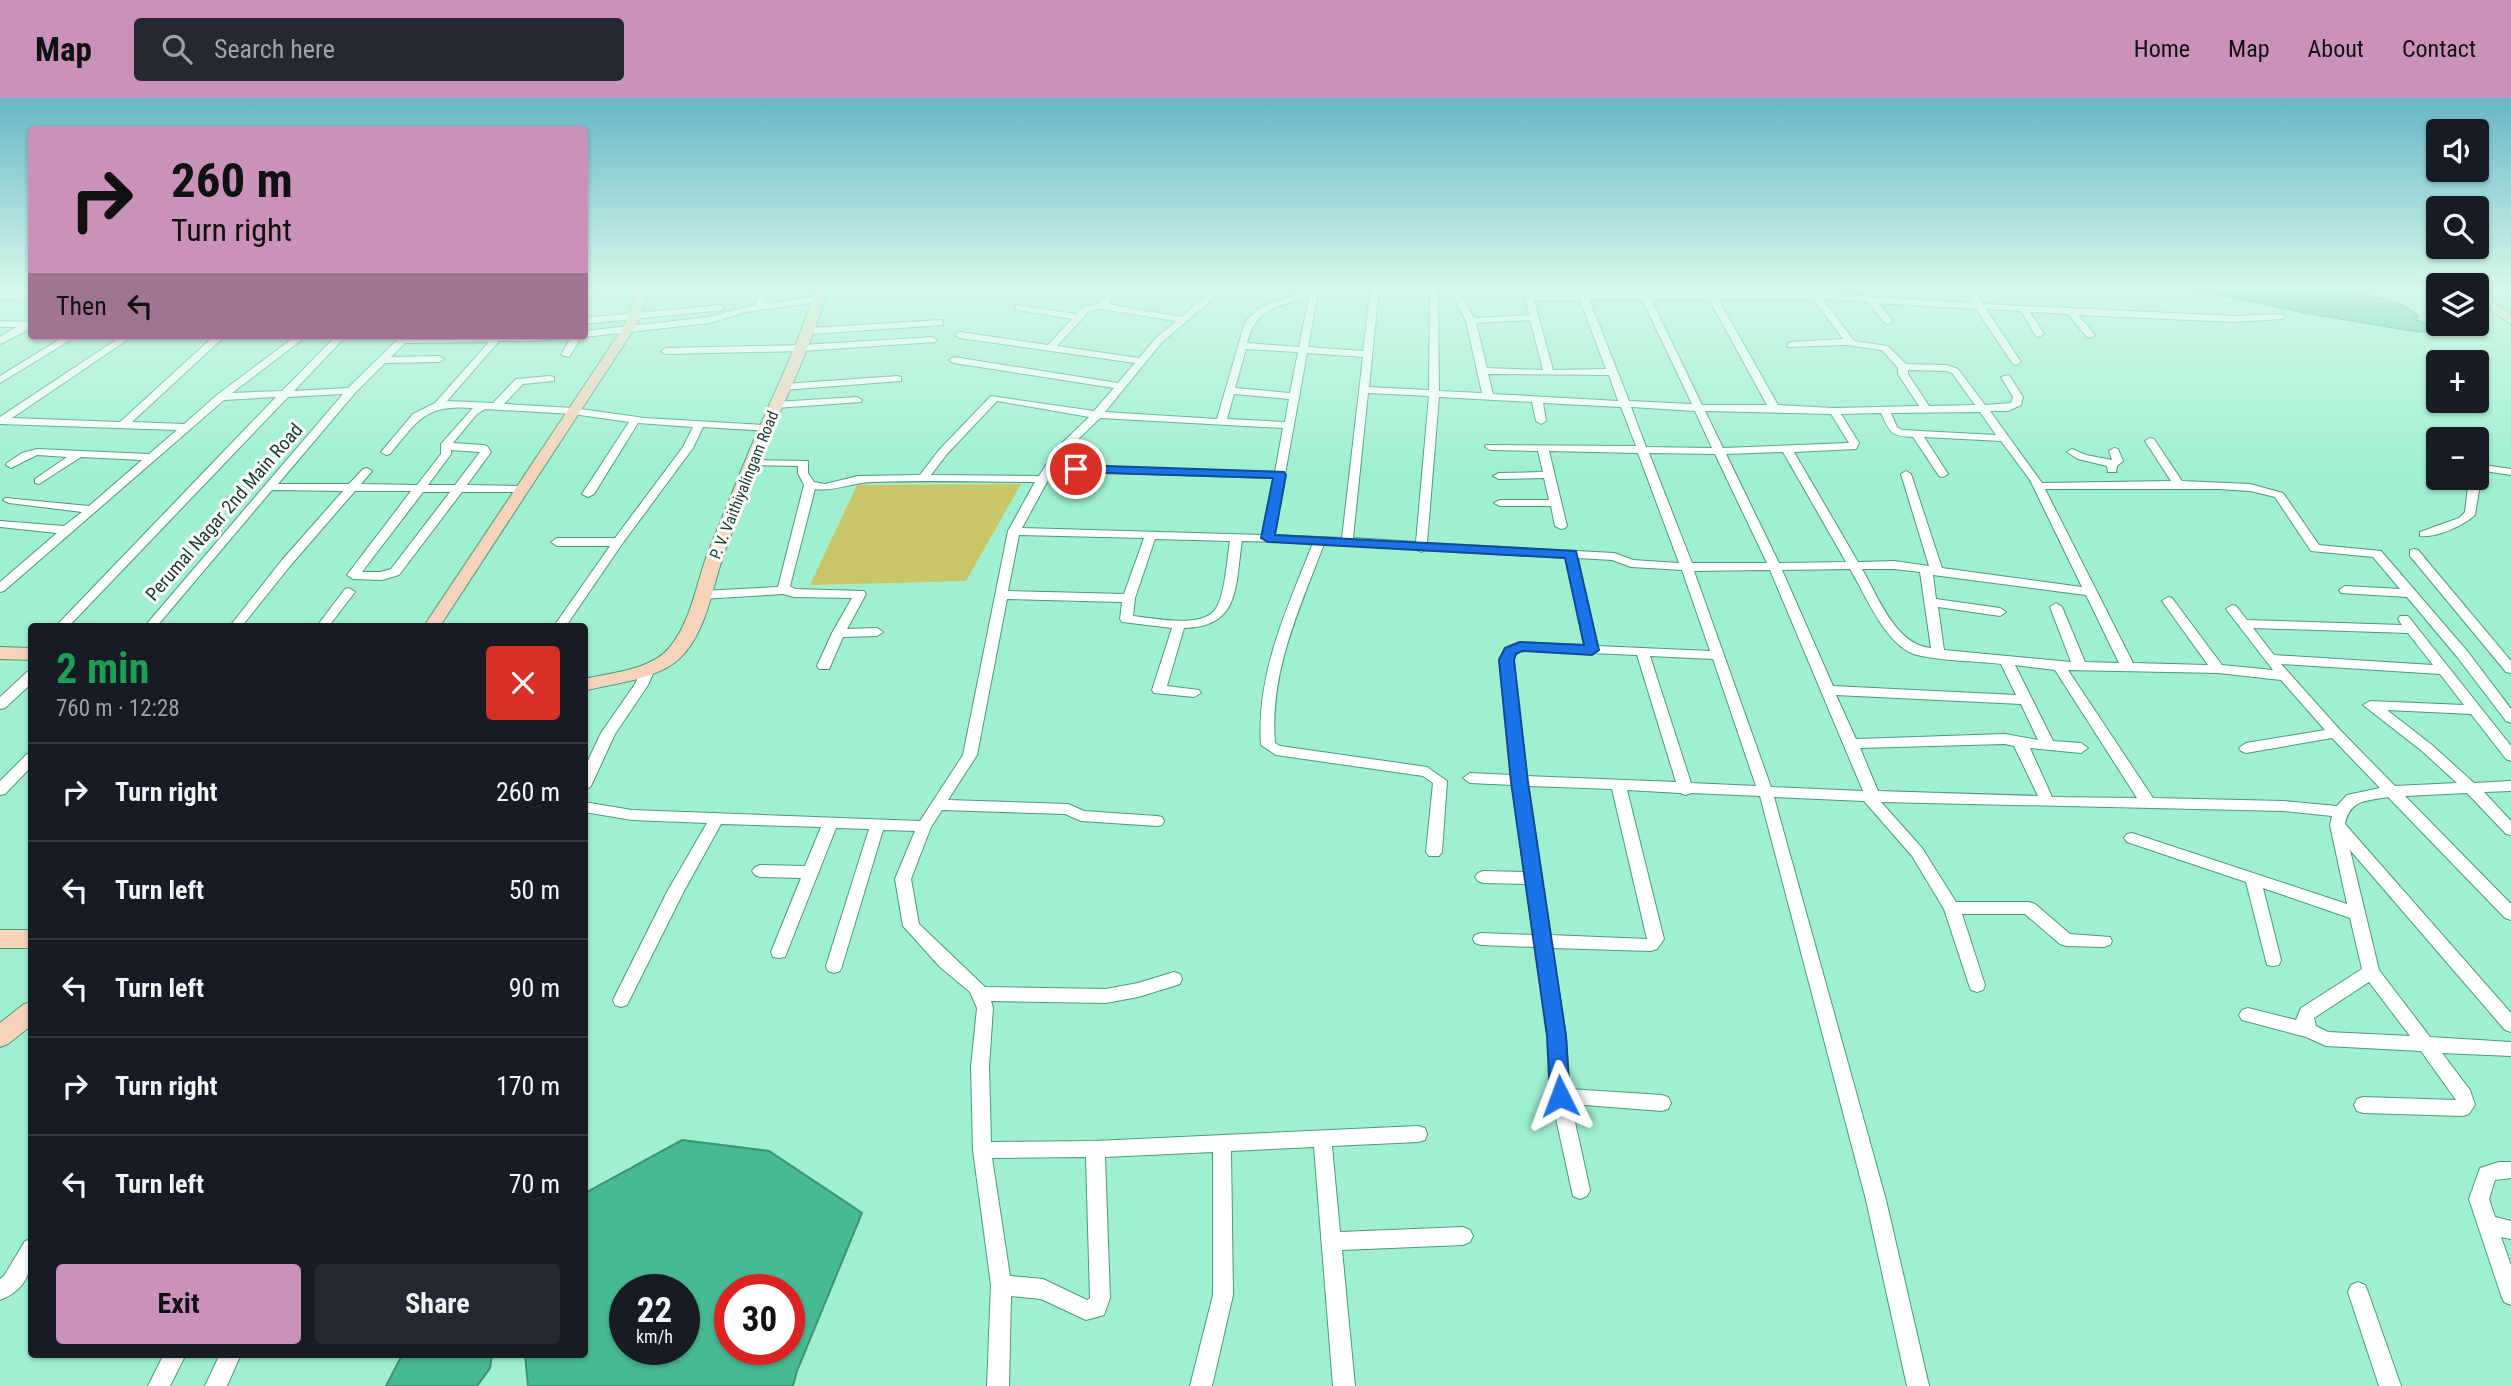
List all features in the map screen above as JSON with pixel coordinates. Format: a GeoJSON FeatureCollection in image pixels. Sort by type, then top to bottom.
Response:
{"type":"FeatureCollection","features":[{"type":"Feature","properties":{"kind":"street"},"geometry":{"type":"LineString","coordinates":[[0,380],[54,347]]}},
{"type":"Feature","properties":{"kind":"street"},"geometry":{"type":"LineString","coordinates":[[0,421],[111,347]]}},
{"type":"Feature","properties":{"kind":"street"},"geometry":{"type":"LineString","coordinates":[[122,425],[208,347]]}},
{"type":"Feature","properties":{"kind":"street"},"geometry":{"type":"LineString","coordinates":[[0,588],[221,397],[287,347]]}},
{"type":"Feature","properties":{"kind":"street"},"geometry":{"type":"LineString","coordinates":[[65,623],[330,347]]}},
{"type":"Feature","properties":{"kind":"street","name":"Perumal Nagar 2nd Main Road"},"geometry":{"type":"LineString","coordinates":[[154,623],[351,391],[395,347]]}},
{"type":"Feature","properties":{"kind":"street"},"geometry":{"type":"LineString","coordinates":[[440,403],[489,347]]}},
{"type":"Feature","properties":{"kind":"street"},"geometry":{"type":"LineString","coordinates":[[566,355],[571,347]]}},
{"type":"Feature","properties":{"kind":"street"},"geometry":{"type":"LineString","coordinates":[[434,623],[615,347]]}},
{"type":"Feature","properties":{"kind":"street"},"geometry":{"type":"LineString","coordinates":[[666,351],[817,347]]}},
{"type":"Feature","properties":{"kind":"street"},"geometry":{"type":"LineString","coordinates":[[1052,347],[1140,361]]}},
{"type":"Feature","properties":{"kind":"street"},"geometry":{"type":"LineString","coordinates":[[998,1386],[1001,1285],[982,1150],[980,1067],[985,1008],[977,988],[946,962],[911,926],[903,879],[924,826],[970,755],[1014,531],[1042,479],[1062,449],[1097,415],[1140,361],[1155,347]]}},
{"type":"Feature","properties":{"kind":"street"},"geometry":{"type":"LineString","coordinates":[[1221,422],[1242,347]]}},
{"type":"Feature","properties":{"kind":"street"},"geometry":{"type":"LineString","coordinates":[[1265,347],[1368,354]]}},
{"type":"Feature","properties":{"kind":"street"},"geometry":{"type":"LineString","coordinates":[[1347,542],[1369,347]]}},
{"type":"Feature","properties":{"kind":"street"},"geometry":{"type":"LineString","coordinates":[[1421,548],[1434,394],[1434,347]]}},
{"type":"Feature","properties":{"kind":"street"},"geometry":{"type":"LineString","coordinates":[[1476,347],[1488,396]]}},
{"type":"Feature","properties":{"kind":"street"},"geometry":{"type":"LineString","coordinates":[[1542,347],[1549,373]]}},
{"type":"Feature","properties":{"kind":"street"},"geometry":{"type":"LineString","coordinates":[[1603,347],[1688,567],[1766,793],[1876,1200],[1918,1386]]}},
{"type":"Feature","properties":{"kind":"street"},"geometry":{"type":"LineString","coordinates":[[1668,347],[1700,408],[1773,565],[1851,744],[1870,795],[1917,852],[1952,908],[1977,985]]}},
{"type":"Feature","properties":{"kind":"street"},"geometry":{"type":"LineString","coordinates":[[1740,347],[1774,408]]}},
{"type":"Feature","properties":{"kind":"street"},"geometry":{"type":"LineString","coordinates":[[1879,347],[1885,348],[1903,368],[1903,374],[1925,408]]}},
{"type":"Feature","properties":{"kind":"street"},"geometry":{"type":"LineString","coordinates":[[2006,347],[2016,362]]}},
{"type":"Feature","properties":{"kind":"street","name":"P. V. Vaithiyalingam Road"},"geometry":{"type":"LineString","coordinates":[[588,684],[648,669],[673,655],[678,648],[695,618],[714,558],[752,462],[802,348]]}},
{"type":"Feature","properties":{"kind":"street"},"geometry":{"type":"LineString","coordinates":[[1268,538],[1303,349]]}},
{"type":"Feature","properties":{"kind":"street"},"geometry":{"type":"LineString","coordinates":[[383,360],[439,359]]}},
{"type":"Feature","properties":{"kind":"street"},"geometry":{"type":"LineString","coordinates":[[954,360],[1120,386]]}},
{"type":"Feature","properties":{"kind":"street"},"geometry":{"type":"LineString","coordinates":[[1903,368],[1915,366],[1953,369],[2038,486],[2128,667]]}},
{"type":"Feature","properties":{"kind":"street"},"geometry":{"type":"LineString","coordinates":[[1481,371],[1613,372]]}},
{"type":"Feature","properties":{"kind":"street"},"geometry":{"type":"LineString","coordinates":[[1364,390],[1700,408],[1834,411],[1982,409],[2008,408],[2015,405],[2018,397],[2006,377]]}},
{"type":"Feature","properties":{"kind":"street"},"geometry":{"type":"LineString","coordinates":[[497,405],[520,381],[550,379]]}},
{"type":"Feature","properties":{"kind":"street"},"geometry":{"type":"LineString","coordinates":[[785,387],[897,379]]}},
{"type":"Feature","properties":{"kind":"street"},"geometry":{"type":"LineString","coordinates":[[221,397],[351,391]]}},
{"type":"Feature","properties":{"kind":"street"},"geometry":{"type":"LineString","coordinates":[[1230,391],[1294,396]]}},
{"type":"Feature","properties":{"kind":"street"},"geometry":{"type":"LineString","coordinates":[[923,478],[991,400],[1000,398],[1097,415],[1289,425]]}},
{"type":"Feature","properties":{"kind":"street"},"geometry":{"type":"LineString","coordinates":[[1537,399],[1541,421]]}},
{"type":"Feature","properties":{"kind":"street"},"geometry":{"type":"LineString","coordinates":[[776,405],[857,400]]}},
{"type":"Feature","properties":{"kind":"street"},"geometry":{"type":"LineString","coordinates":[[386,452],[421,410],[440,403],[497,405],[573,411],[635,420],[766,428]]}},
{"type":"Feature","properties":{"kind":"street"},"geometry":{"type":"LineString","coordinates":[[445,446],[485,449],[395,572],[389,575],[353,575],[446,454],[445,446],[472,413],[484,406]]}},
{"type":"Feature","properties":{"kind":"street"},"geometry":{"type":"LineString","coordinates":[[1884,409],[1895,432],[2003,438]]}},
{"type":"Feature","properties":{"kind":"street"},"geometry":{"type":"LineString","coordinates":[[1490,447],[1788,451],[1852,447],[1854,443],[1834,411]]}},
{"type":"Feature","properties":{"kind":"street"},"geometry":{"type":"LineString","coordinates":[[588,494],[635,420]]}},
{"type":"Feature","properties":{"kind":"street"},"geometry":{"type":"LineString","coordinates":[[0,421],[187,427]]}},
{"type":"Feature","properties":{"kind":"street"},"geometry":{"type":"LineString","coordinates":[[562,623],[618,541],[688,448],[699,425]]}},
{"type":"Feature","properties":{"kind":"street"},"geometry":{"type":"LineString","coordinates":[[1917,435],[1943,474]]}},
{"type":"Feature","properties":{"kind":"street"},"geometry":{"type":"LineString","coordinates":[[2150,442],[2178,484]]}},
{"type":"Feature","properties":{"kind":"street"},"geometry":{"type":"LineString","coordinates":[[1542,449],[1561,526]]}},
{"type":"Feature","properties":{"kind":"street"},"geometry":{"type":"LineString","coordinates":[[1788,451],[1898,639],[1918,651],[2059,666],[2218,669],[2286,676]]}},
{"type":"Feature","properties":{"kind":"street"},"geometry":{"type":"LineString","coordinates":[[2072,452],[2083,459],[2112,464],[2118,461],[2114,451]]}},
{"type":"Feature","properties":{"kind":"street"},"geometry":{"type":"LineString","coordinates":[[11,465],[30,453],[151,457]]}},
{"type":"Feature","properties":{"kind":"street"},"geometry":{"type":"LineString","coordinates":[[39,481],[78,454]]}},
{"type":"Feature","properties":{"kind":"street"},"geometry":{"type":"LineString","coordinates":[[752,462],[804,463],[803,473],[810,485],[784,586],[786,590]]}},
{"type":"Feature","properties":{"kind":"street"},"geometry":{"type":"LineString","coordinates":[[2112,464],[2111,472],[2117,484]]}},
{"type":"Feature","properties":{"kind":"street"},"geometry":{"type":"LineString","coordinates":[[1051,468],[1280,475]]}},
{"type":"Feature","properties":{"kind":"street"},"geometry":{"type":"LineString","coordinates":[[2489,469],[2511,472]]}},
{"type":"Feature","properties":{"kind":"street"},"geometry":{"type":"LineString","coordinates":[[238,623],[368,471]]}},
{"type":"Feature","properties":{"kind":"street"},"geometry":{"type":"LineString","coordinates":[[1906,474],[1931,571],[1931,602],[1938,653]]}},
{"type":"Feature","properties":{"kind":"street"},"geometry":{"type":"LineString","coordinates":[[1499,476],[1549,475]]}},
{"type":"Feature","properties":{"kind":"street"},"geometry":{"type":"LineString","coordinates":[[810,485],[825,487],[858,480],[923,478],[1042,479]]}},
{"type":"Feature","properties":{"kind":"street"},"geometry":{"type":"LineString","coordinates":[[2038,486],[2178,484],[2258,489],[2279,495],[2315,548],[2377,554],[2511,718]]}},
{"type":"Feature","properties":{"kind":"street"},"geometry":{"type":"LineString","coordinates":[[272,487],[520,489]]}},
{"type":"Feature","properties":{"kind":"street"},"geometry":{"type":"LineString","coordinates":[[2424,534],[2463,520],[2471,513],[2474,490]]}},
{"type":"Feature","properties":{"kind":"street"},"geometry":{"type":"LineString","coordinates":[[9,499],[89,509]]}},
{"type":"Feature","properties":{"kind":"street"},"geometry":{"type":"LineString","coordinates":[[1500,503],[1556,503]]}},
{"type":"Feature","properties":{"kind":"street"},"geometry":{"type":"LineString","coordinates":[[0,524],[65,530]]}},
{"type":"Feature","properties":{"kind":"street"},"geometry":{"type":"LineString","coordinates":[[1014,531],[1320,540],[1421,548],[1614,557],[1631,563],[1688,567],[1894,565],[2089,592]]}},
{"type":"Feature","properties":{"kind":"street"},"geometry":{"type":"LineString","coordinates":[[1151,534],[1129,598],[1126,619],[1179,624],[1208,622],[1221,612],[1237,537]]}},
{"type":"Feature","properties":{"kind":"street"},"geometry":{"type":"LineString","coordinates":[[1320,540],[1274,671],[1265,726],[1268,744],[1276,750],[1427,772],[1436,777],[1440,781],[1434,852]]}},
{"type":"Feature","properties":{"kind":"street"},"geometry":{"type":"LineString","coordinates":[[557,542],[618,541]]}},
{"type":"Feature","properties":{"kind":"street"},"geometry":{"type":"LineString","coordinates":[[2414,553],[2511,669]]}},
{"type":"Feature","properties":{"kind":"street"},"geometry":{"type":"LineString","coordinates":[[1571,554],[1592,650]]}},
{"type":"Feature","properties":{"kind":"street"},"geometry":{"type":"LineString","coordinates":[[702,595],[786,590],[794,593],[860,594],[838,633],[824,666]]}},
{"type":"Feature","properties":{"kind":"street"},"geometry":{"type":"LineString","coordinates":[[2345,590],[2410,593]]}},
{"type":"Feature","properties":{"kind":"street"},"geometry":{"type":"LineString","coordinates":[[325,623],[349,593]]}},
{"type":"Feature","properties":{"kind":"street"},"geometry":{"type":"LineString","coordinates":[[1001,595],[1129,598]]}},
{"type":"Feature","properties":{"kind":"street"},"geometry":{"type":"LineString","coordinates":[[2168,601],[2218,669]]}},
{"type":"Feature","properties":{"kind":"street"},"geometry":{"type":"LineString","coordinates":[[1931,602],[2000,612]]}},
{"type":"Feature","properties":{"kind":"street"},"geometry":{"type":"LineString","coordinates":[[2056,607],[2080,667]]}},
{"type":"Feature","properties":{"kind":"street"},"geometry":{"type":"LineString","coordinates":[[2232,609],[2270,659],[2335,733],[2511,915]]}},
{"type":"Feature","properties":{"kind":"street"},"geometry":{"type":"LineString","coordinates":[[1179,624],[1159,690],[1194,693]]}},
{"type":"Feature","properties":{"kind":"street"},"geometry":{"type":"LineString","coordinates":[[2244,624],[2408,624],[2511,756]]}},
{"type":"Feature","properties":{"kind":"street"},"geometry":{"type":"LineString","coordinates":[[838,633],[877,632]]}},
{"type":"Feature","properties":{"kind":"street"},"geometry":{"type":"LineString","coordinates":[[1580,1190],[1560,1096],[1557,1036],[1520,782],[1506,660],[1510,651],[1520,646],[1717,655]]}},
{"type":"Feature","properties":{"kind":"street"},"geometry":{"type":"LineString","coordinates":[[1642,652],[1686,790]]}},
{"type":"Feature","properties":{"kind":"street"},"geometry":{"type":"LineString","coordinates":[[0,653],[28,653]]}},
{"type":"Feature","properties":{"kind":"street"},"geometry":{"type":"LineString","coordinates":[[2270,659],[2446,670]]}},
{"type":"Feature","properties":{"kind":"street"},"geometry":{"type":"LineString","coordinates":[[2006,661],[2048,745]]}},
{"type":"Feature","properties":{"kind":"street"},"geometry":{"type":"LineString","coordinates":[[2059,666],[2148,803]]}},
{"type":"Feature","properties":{"kind":"street"},"geometry":{"type":"LineString","coordinates":[[588,777],[608,733],[641,685],[648,669]]}},
{"type":"Feature","properties":{"kind":"street"},"geometry":{"type":"LineString","coordinates":[[0,705],[28,679]]}},
{"type":"Feature","properties":{"kind":"street"},"geometry":{"type":"LineString","coordinates":[[1827,690],[2025,700]]}},
{"type":"Feature","properties":{"kind":"street"},"geometry":{"type":"LineString","coordinates":[[2476,710],[2370,705],[2409,732],[2471,787],[2511,830]]}},
{"type":"Feature","properties":{"kind":"street"},"geometry":{"type":"LineString","coordinates":[[2246,748],[2335,733]]}},
{"type":"Feature","properties":{"kind":"street"},"geometry":{"type":"LineString","coordinates":[[1851,744],[2005,739],[2020,743],[2081,747]]}},
{"type":"Feature","properties":{"kind":"street"},"geometry":{"type":"LineString","coordinates":[[2020,743],[2047,801]]}},
{"type":"Feature","properties":{"kind":"street"},"geometry":{"type":"LineString","coordinates":[[0,790],[28,760]]}},
{"type":"Feature","properties":{"kind":"street"},"geometry":{"type":"LineString","coordinates":[[1470,778],[1766,793],[2284,806],[2338,818],[2511,1025]]}},
{"type":"Feature","properties":{"kind":"street"},"geometry":{"type":"LineString","coordinates":[[1481,939],[1651,944],[1656,939],[1619,786]]}},
{"type":"Feature","properties":{"kind":"street"},"geometry":{"type":"LineString","coordinates":[[2363,1105],[2463,1108],[2466,1105],[2465,1095],[2371,972],[2338,818],[2352,799],[2392,791],[2511,786]]}},
{"type":"Feature","properties":{"kind":"street"},"geometry":{"type":"LineString","coordinates":[[940,805],[1068,809],[1081,816],[1157,821]]}},
{"type":"Feature","properties":{"kind":"street"},"geometry":{"type":"LineString","coordinates":[[588,808],[632,816],[924,826]]}},
{"type":"Feature","properties":{"kind":"street"},"geometry":{"type":"LineString","coordinates":[[621,1000],[675,892],[717,818]]}},
{"type":"Feature","properties":{"kind":"street"},"geometry":{"type":"LineString","coordinates":[[779,952],[830,823]]}},
{"type":"Feature","properties":{"kind":"street"},"geometry":{"type":"LineString","coordinates":[[834,965],[878,823]]}},
{"type":"Feature","properties":{"kind":"street"},"geometry":{"type":"LineString","coordinates":[[2132,838],[2358,914]]}},
{"type":"Feature","properties":{"kind":"street"},"geometry":{"type":"LineString","coordinates":[[760,871],[810,872]]}},
{"type":"Feature","properties":{"kind":"street"},"geometry":{"type":"LineString","coordinates":[[1483,877],[1534,878]]}},
{"type":"Feature","properties":{"kind":"street"},"geometry":{"type":"LineString","coordinates":[[2253,878],[2273,960]]}},
{"type":"Feature","properties":{"kind":"street"},"geometry":{"type":"LineString","coordinates":[[1952,908],[2029,908],[2066,940],[2104,941]]}},
{"type":"Feature","properties":{"kind":"street"},"geometry":{"type":"LineString","coordinates":[[0,939],[28,939]]}},
{"type":"Feature","properties":{"kind":"street"},"geometry":{"type":"LineString","coordinates":[[2309,1031],[2304,1020],[2307,1013],[2371,972]]}},
{"type":"Feature","properties":{"kind":"street"},"geometry":{"type":"LineString","coordinates":[[979,994],[1106,996],[1139,990],[1174,979]]}},
{"type":"Feature","properties":{"kind":"street"},"geometry":{"type":"LineString","coordinates":[[0,1037],[28,1014]]}},
{"type":"Feature","properties":{"kind":"street"},"geometry":{"type":"LineString","coordinates":[[2248,1015],[2309,1031],[2326,1039],[2511,1049]]}},
{"type":"Feature","properties":{"kind":"street"},"geometry":{"type":"LineString","coordinates":[[1560,1096],[1662,1103]]}},
{"type":"Feature","properties":{"kind":"street"},"geometry":{"type":"LineString","coordinates":[[982,1150],[1096,1149],[1418,1134]]}},
{"type":"Feature","properties":{"kind":"street"},"geometry":{"type":"LineString","coordinates":[[1322,1137],[1344,1386]]}},
{"type":"Feature","properties":{"kind":"street"},"geometry":{"type":"LineString","coordinates":[[1201,1386],[1223,1295],[1222,1143]]}},
{"type":"Feature","properties":{"kind":"street"},"geometry":{"type":"LineString","coordinates":[[1001,1285],[1043,1289],[1086,1310],[1097,1308],[1100,1298],[1096,1149]]}},
{"type":"Feature","properties":{"kind":"street"},"geometry":{"type":"LineString","coordinates":[[2511,1170],[2487,1174],[2479,1199],[2511,1295]]}},
{"type":"Feature","properties":{"kind":"street"},"geometry":{"type":"LineString","coordinates":[[2488,1225],[2511,1230]]}},
{"type":"Feature","properties":{"kind":"street"},"geometry":{"type":"LineString","coordinates":[[1333,1241],[1463,1236]]}},
{"type":"Feature","properties":{"kind":"street"},"geometry":{"type":"LineString","coordinates":[[0,1290],[11,1283],[28,1255]]}},
{"type":"Feature","properties":{"kind":"street"},"geometry":{"type":"LineString","coordinates":[[2358,1292],[2390,1386]]}},
{"type":"Feature","properties":{"kind":"street"},"geometry":{"type":"LineString","coordinates":[[159,1386],[174,1358]]}},
{"type":"Feature","properties":{"kind":"street"},"geometry":{"type":"LineString","coordinates":[[216,1386],[229,1358]]}},
{"type":"Feature","properties":{"kind":"shaded area"},"geometry":{"type":"Polygon","coordinates":[[[1021,484],[966,581],[810,585],[857,485],[1021,484]]]}},
{"type":"Feature","properties":{"kind":"shaded area"},"geometry":{"type":"Polygon","coordinates":[[[682,1140],[769,1151],[862,1213],[805,1352],[805,1274],[714,1274],[714,1365],[799,1365],[793,1386],[528,1386],[525,1358],[588,1358],[588,1191],[682,1140]]]}},
{"type":"Feature","properties":{"kind":"shaded area"},"geometry":{"type":"Polygon","coordinates":[[[400,1358],[492,1358],[490,1368],[477,1386],[386,1386],[400,1358]]]}},
{"type":"Feature","properties":{"kind":"route"},"geometry":{"type":"LineString","coordinates":[[1076,469],[1280,475],[1268,538],[1571,554],[1592,650],[1520,646],[1510,651],[1506,660],[1520,782],[1557,1036],[1560,1096]]}}]}
